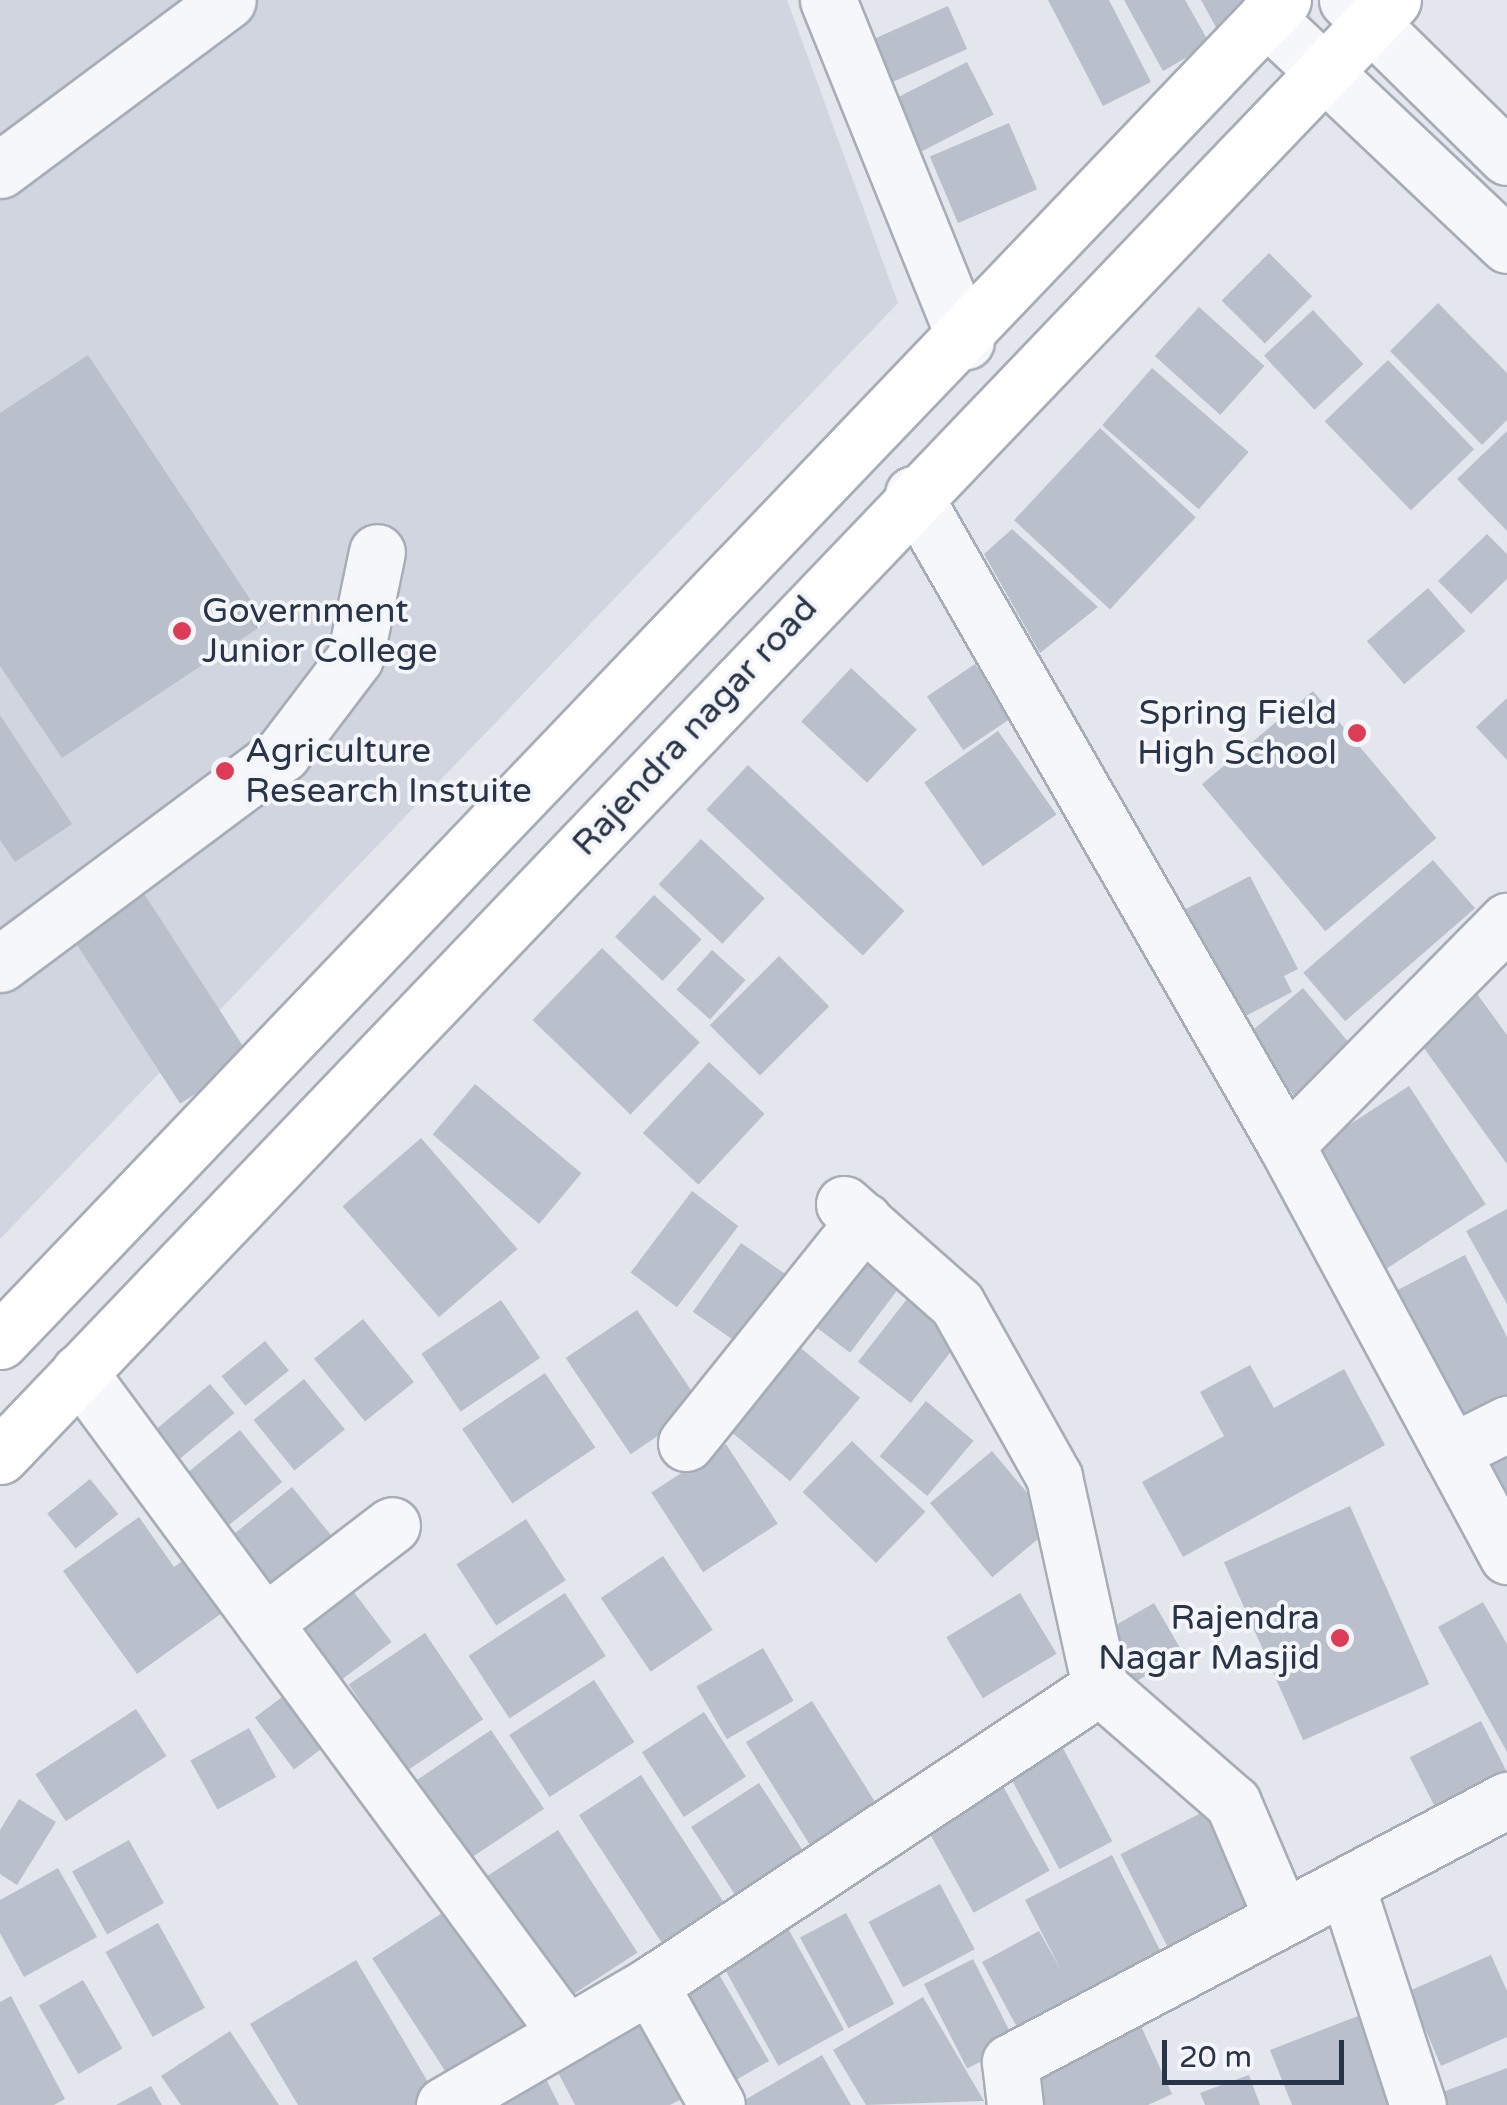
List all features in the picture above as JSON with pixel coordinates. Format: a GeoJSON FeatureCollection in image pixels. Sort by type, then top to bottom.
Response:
{"type":"FeatureCollection","features":[{"type":"Feature","properties":{"kind":"main road","name":"Rajendra nagar road"},"geometry":{"type":"LineString","coordinates":[[0,1341],[966,341],[1274,8]]}},
{"type":"Feature","properties":{"kind":"main road","name":"Rajendra nagar road"},"geometry":{"type":"LineString","coordinates":[[0,1456],[913,494],[1324,73],[1370,8]]}},
{"type":"Feature","properties":{"kind":"street"},"geometry":{"type":"LineString","coordinates":[[0,170],[228,0]]}},
{"type":"Feature","properties":{"kind":"street"},"geometry":{"type":"LineString","coordinates":[[828,0],[966,341]]}},
{"type":"Feature","properties":{"kind":"street"},"geometry":{"type":"LineString","coordinates":[[1274,8],[1324,73],[1507,245]]}},
{"type":"Feature","properties":{"kind":"street"},"geometry":{"type":"LineString","coordinates":[[1370,8],[1447,101],[1507,157]]}},
{"type":"Feature","properties":{"kind":"street"},"geometry":{"type":"LineString","coordinates":[[1403,148],[1447,101]]}},
{"type":"Feature","properties":{"kind":"street"},"geometry":{"type":"LineString","coordinates":[[913,494],[1286,1145],[1507,1556]]}},
{"type":"Feature","properties":{"kind":"street"},"geometry":{"type":"LineString","coordinates":[[0,964],[282,754],[356,658],[378,552]]}},
{"type":"Feature","properties":{"kind":"street"},"geometry":{"type":"LineString","coordinates":[[1286,1145],[1507,921]]}},
{"type":"Feature","properties":{"kind":"street"},"geometry":{"type":"LineString","coordinates":[[686,1443],[854,1212],[958,1304],[1054,1477],[1100,1687],[1233,1803],[1282,1918]]}},
{"type":"Feature","properties":{"kind":"street"},"geometry":{"type":"LineString","coordinates":[[78,1372],[567,2034]]}},
{"type":"Feature","properties":{"kind":"street"},"geometry":{"type":"LineString","coordinates":[[1452,1452],[1507,1424]]}},
{"type":"Feature","properties":{"kind":"street"},"geometry":{"type":"LineString","coordinates":[[264,1623],[392,1525]]}},
{"type":"Feature","properties":{"kind":"street"},"geometry":{"type":"LineString","coordinates":[[444,2105],[650,1986],[1100,1687]]}},
{"type":"Feature","properties":{"kind":"street"},"geometry":{"type":"LineString","coordinates":[[1015,2105],[1010,2062],[1282,1918],[1348,1890],[1507,1800]]}},
{"type":"Feature","properties":{"kind":"street"},"geometry":{"type":"LineString","coordinates":[[1348,1890],[1418,2105]]}},
{"type":"Feature","properties":{"kind":"street"},"geometry":{"type":"LineString","coordinates":[[650,1986],[717,2105]]}},
{"type":"Feature","properties":{"kind":"shaded area","name":"Agriculture Research Instuite"},"geometry":{"type":"Polygon","coordinates":[[[0,0],[787,0],[898,303],[0,1239],[0,0]]]}},
{"type":"Feature","properties":{"kind":"building"},"geometry":{"type":"Polygon","coordinates":[[[1048,0],[1109,0],[1151,82],[1103,106],[1048,0]]]}},
{"type":"Feature","properties":{"kind":"building"},"geometry":{"type":"Polygon","coordinates":[[[1124,0],[1185,0],[1210,44],[1163,71],[1124,0]]]}},
{"type":"Feature","properties":{"kind":"building"},"geometry":{"type":"Polygon","coordinates":[[[1201,0],[1267,0],[1217,29],[1201,0]]]}},
{"type":"Feature","properties":{"kind":"building"},"geometry":{"type":"Polygon","coordinates":[[[948,6],[967,49],[892,82],[873,39],[948,6]]]}},
{"type":"Feature","properties":{"kind":"building"},"geometry":{"type":"Polygon","coordinates":[[[967,62],[994,115],[920,152],[893,100],[967,62]]]}},
{"type":"Feature","properties":{"kind":"building"},"geometry":{"type":"Polygon","coordinates":[[[1009,123],[1037,189],[958,223],[930,157],[1009,123]]]}},
{"type":"Feature","properties":{"kind":"building"},"geometry":{"type":"Polygon","coordinates":[[[1269,253],[1312,296],[1265,344],[1222,300],[1269,253]]]}},
{"type":"Feature","properties":{"kind":"building"},"geometry":{"type":"Polygon","coordinates":[[[1438,303],[1507,373],[1507,420],[1482,445],[1390,351],[1438,303]]]}},
{"type":"Feature","properties":{"kind":"building"},"geometry":{"type":"Polygon","coordinates":[[[1199,307],[1264,366],[1220,415],[1155,356],[1199,307]]]}},
{"type":"Feature","properties":{"kind":"building"},"geometry":{"type":"Polygon","coordinates":[[[1313,310],[1363,364],[1314,410],[1264,356],[1313,310]]]}},
{"type":"Feature","properties":{"kind":"building"},"geometry":{"type":"Polygon","coordinates":[[[88,355],[266,623],[62,758],[0,666],[0,413],[88,355]]]}},
{"type":"Feature","properties":{"kind":"building"},"geometry":{"type":"Polygon","coordinates":[[[1388,360],[1474,449],[1411,510],[1325,421],[1388,360]]]}},
{"type":"Feature","properties":{"kind":"building"},"geometry":{"type":"Polygon","coordinates":[[[1152,368],[1249,452],[1199,509],[1102,425],[1152,368]]]}},
{"type":"Feature","properties":{"kind":"building"},"geometry":{"type":"Polygon","coordinates":[[[1100,428],[1196,517],[1110,609],[1014,520],[1100,428]]]}},
{"type":"Feature","properties":{"kind":"building"},"geometry":{"type":"Polygon","coordinates":[[[1507,431],[1507,531],[1457,479],[1507,431]]]}},
{"type":"Feature","properties":{"kind":"building"},"geometry":{"type":"Polygon","coordinates":[[[1012,529],[1098,607],[1040,653],[984,554],[1012,529]]]}},
{"type":"Feature","properties":{"kind":"building"},"geometry":{"type":"Polygon","coordinates":[[[1487,534],[1507,554],[1507,579],[1471,614],[1438,581],[1487,534]]]}},
{"type":"Feature","properties":{"kind":"building"},"geometry":{"type":"Polygon","coordinates":[[[1428,588],[1465,631],[1404,684],[1367,641],[1428,588]]]}},
{"type":"Feature","properties":{"kind":"building"},"geometry":{"type":"Polygon","coordinates":[[[975,664],[1011,718],[963,750],[927,696],[975,664]]]}},
{"type":"Feature","properties":{"kind":"building"},"geometry":{"type":"Polygon","coordinates":[[[851,668],[917,729],[867,783],[801,721],[851,668]]]}},
{"type":"Feature","properties":{"kind":"building"},"geometry":{"type":"Polygon","coordinates":[[[1313,691],[1436,838],[1325,931],[1202,784],[1313,691]]]}},
{"type":"Feature","properties":{"kind":"building"},"geometry":{"type":"Polygon","coordinates":[[[1507,698],[1507,760],[1476,727],[1507,698]]]}},
{"type":"Feature","properties":{"kind":"building"},"geometry":{"type":"Polygon","coordinates":[[[0,715],[72,824],[15,862],[0,840],[0,715]]]}},
{"type":"Feature","properties":{"kind":"building"},"geometry":{"type":"Polygon","coordinates":[[[998,731],[1057,815],[983,866],[924,783],[998,731]]]}},
{"type":"Feature","properties":{"kind":"building"},"geometry":{"type":"Polygon","coordinates":[[[748,765],[905,911],[863,956],[706,810],[748,765]]]}},
{"type":"Feature","properties":{"kind":"building"},"geometry":{"type":"Polygon","coordinates":[[[701,839],[765,898],[722,944],[659,884],[701,839]]]}},
{"type":"Feature","properties":{"kind":"building"},"geometry":{"type":"Polygon","coordinates":[[[1433,860],[1475,908],[1345,1021],[1303,973],[1433,860]]]}},
{"type":"Feature","properties":{"kind":"building"},"geometry":{"type":"Polygon","coordinates":[[[1250,876],[1298,969],[1284,976],[1292,992],[1238,1020],[1182,911],[1250,876]]]}},
{"type":"Feature","properties":{"kind":"building"},"geometry":{"type":"Polygon","coordinates":[[[139,886],[251,1058],[180,1104],[69,932],[139,886]]]}},
{"type":"Feature","properties":{"kind":"building"},"geometry":{"type":"Polygon","coordinates":[[[654,895],[702,939],[663,981],[615,937],[654,895]]]}},
{"type":"Feature","properties":{"kind":"building"},"geometry":{"type":"Polygon","coordinates":[[[602,948],[700,1042],[630,1114],[533,1020],[602,948]]]}},
{"type":"Feature","properties":{"kind":"building"},"geometry":{"type":"Polygon","coordinates":[[[712,950],[745,980],[710,1019],[677,989],[712,950]]]}},
{"type":"Feature","properties":{"kind":"building"},"geometry":{"type":"Polygon","coordinates":[[[779,956],[829,1006],[760,1076],[710,1025],[779,956]]]}},
{"type":"Feature","properties":{"kind":"building"},"geometry":{"type":"Polygon","coordinates":[[[1472,987],[1507,1035],[1507,1164],[1411,1030],[1472,987]]]}},
{"type":"Feature","properties":{"kind":"building"},"geometry":{"type":"Polygon","coordinates":[[[1303,988],[1352,1047],[1294,1096],[1245,1037],[1303,988]]]}},
{"type":"Feature","properties":{"kind":"building"},"geometry":{"type":"Polygon","coordinates":[[[709,1062],[765,1114],[698,1185],[643,1133],[709,1062]]]}},
{"type":"Feature","properties":{"kind":"building"},"geometry":{"type":"Polygon","coordinates":[[[475,1084],[581,1173],[539,1224],[433,1135],[475,1084]]]}},
{"type":"Feature","properties":{"kind":"building"},"geometry":{"type":"Polygon","coordinates":[[[1409,1086],[1486,1204],[1385,1270],[1308,1151],[1409,1086]]]}},
{"type":"Feature","properties":{"kind":"building"},"geometry":{"type":"Polygon","coordinates":[[[421,1138],[517,1249],[439,1317],[343,1206],[421,1138]]]}},
{"type":"Feature","properties":{"kind":"building"},"geometry":{"type":"Polygon","coordinates":[[[692,1191],[738,1226],[677,1307],[631,1272],[692,1191]]]}},
{"type":"Feature","properties":{"kind":"building"},"geometry":{"type":"Polygon","coordinates":[[[1507,1209],[1507,1304],[1466,1231],[1507,1209]]]}},
{"type":"Feature","properties":{"kind":"building"},"geometry":{"type":"Polygon","coordinates":[[[856,1242],[906,1279],[850,1353],[801,1315],[856,1242]]]}},
{"type":"Feature","properties":{"kind":"building"},"geometry":{"type":"Polygon","coordinates":[[[741,1243],[786,1275],[738,1343],[693,1312],[741,1243]]]}},
{"type":"Feature","properties":{"kind":"building"},"geometry":{"type":"Polygon","coordinates":[[[1465,1255],[1507,1337],[1507,1399],[1456,1425],[1388,1295],[1465,1255]]]}},
{"type":"Feature","properties":{"kind":"building"},"geometry":{"type":"Polygon","coordinates":[[[914,1290],[967,1331],[911,1403],[858,1362],[914,1290]]]}},
{"type":"Feature","properties":{"kind":"building"},"geometry":{"type":"Polygon","coordinates":[[[501,1300],[540,1358],[461,1412],[421,1354],[501,1300]]]}},
{"type":"Feature","properties":{"kind":"building"},"geometry":{"type":"Polygon","coordinates":[[[637,1310],[702,1406],[631,1454],[566,1358],[637,1310]]]}},
{"type":"Feature","properties":{"kind":"building"},"geometry":{"type":"Polygon","coordinates":[[[363,1319],[414,1382],[365,1422],[314,1359],[363,1319]]]}},
{"type":"Feature","properties":{"kind":"building"},"geometry":{"type":"Polygon","coordinates":[[[265,1341],[289,1371],[245,1406],[221,1376],[265,1341]]]}},
{"type":"Feature","properties":{"kind":"building"},"geometry":{"type":"Polygon","coordinates":[[[795,1343],[860,1398],[790,1481],[725,1426],[795,1343]]]}},
{"type":"Feature","properties":{"kind":"building"},"geometry":{"type":"Polygon","coordinates":[[[1250,1365],[1274,1408],[1344,1369],[1385,1445],[1183,1557],[1142,1482],[1224,1436],[1200,1392],[1250,1365]]]}},
{"type":"Feature","properties":{"kind":"building"},"geometry":{"type":"Polygon","coordinates":[[[545,1373],[595,1448],[512,1504],[462,1429],[545,1373]]]}},
{"type":"Feature","properties":{"kind":"building"},"geometry":{"type":"Polygon","coordinates":[[[304,1379],[345,1430],[294,1470],[253,1420],[304,1379]]]}},
{"type":"Feature","properties":{"kind":"building"},"geometry":{"type":"Polygon","coordinates":[[[210,1384],[234,1413],[164,1472],[140,1443],[210,1384]]]}},
{"type":"Feature","properties":{"kind":"building"},"geometry":{"type":"Polygon","coordinates":[[[926,1401],[973,1441],[927,1496],[880,1456],[926,1401]]]}},
{"type":"Feature","properties":{"kind":"building"},"geometry":{"type":"Polygon","coordinates":[[[240,1430],[282,1482],[216,1536],[174,1483],[240,1430]]]}},
{"type":"Feature","properties":{"kind":"building"},"geometry":{"type":"Polygon","coordinates":[[[1507,1432],[1507,1527],[1468,1453],[1507,1432]]]}},
{"type":"Feature","properties":{"kind":"building"},"geometry":{"type":"Polygon","coordinates":[[[852,1441],[925,1512],[876,1563],[803,1492],[852,1441]]]}},
{"type":"Feature","properties":{"kind":"building"},"geometry":{"type":"Polygon","coordinates":[[[726,1444],[778,1524],[703,1572],[651,1492],[726,1444]]]}},
{"type":"Feature","properties":{"kind":"building"},"geometry":{"type":"Polygon","coordinates":[[[992,1451],[1054,1525],[992,1577],[930,1503],[992,1451]]]}},
{"type":"Feature","properties":{"kind":"building"},"geometry":{"type":"Polygon","coordinates":[[[90,1479],[118,1514],[76,1549],[47,1514],[90,1479]]]}},
{"type":"Feature","properties":{"kind":"building"},"geometry":{"type":"Polygon","coordinates":[[[292,1487],[343,1550],[275,1605],[224,1542],[292,1487]]]}},
{"type":"Feature","properties":{"kind":"building"},"geometry":{"type":"Polygon","coordinates":[[[1350,1506],[1429,1684],[1303,1740],[1224,1562],[1350,1506]]]}},
{"type":"Feature","properties":{"kind":"building"},"geometry":{"type":"Polygon","coordinates":[[[139,1517],[174,1567],[199,1549],[236,1603],[137,1674],[63,1571],[139,1517]]]}},
{"type":"Feature","properties":{"kind":"building"},"geometry":{"type":"Polygon","coordinates":[[[526,1519],[566,1580],[496,1625],[456,1564],[526,1519]]]}},
{"type":"Feature","properties":{"kind":"building"},"geometry":{"type":"Polygon","coordinates":[[[663,1556],[713,1630],[651,1672],[601,1598],[663,1556]]]}},
{"type":"Feature","properties":{"kind":"building"},"geometry":{"type":"Polygon","coordinates":[[[341,1575],[392,1642],[335,1685],[284,1618],[341,1575]]]}},
{"type":"Feature","properties":{"kind":"building"},"geometry":{"type":"Polygon","coordinates":[[[565,1593],[606,1656],[509,1719],[469,1656],[565,1593]]]}},
{"type":"Feature","properties":{"kind":"building"},"geometry":{"type":"Polygon","coordinates":[[[1020,1593],[1057,1654],[983,1698],[946,1637],[1020,1593]]]}},
{"type":"Feature","properties":{"kind":"building"},"geometry":{"type":"Polygon","coordinates":[[[1483,1602],[1507,1644],[1507,1752],[1438,1627],[1483,1602]]]}},
{"type":"Feature","properties":{"kind":"building"},"geometry":{"type":"Polygon","coordinates":[[[1154,1603],[1184,1654],[1131,1685],[1101,1634],[1154,1603]]]}},
{"type":"Feature","properties":{"kind":"building"},"geometry":{"type":"Polygon","coordinates":[[[425,1633],[483,1719],[407,1771],[349,1684],[425,1633]]]}},
{"type":"Feature","properties":{"kind":"building"},"geometry":{"type":"Polygon","coordinates":[[[763,1648],[794,1701],[727,1739],[696,1686],[763,1648]]]}},
{"type":"Feature","properties":{"kind":"building"},"geometry":{"type":"Polygon","coordinates":[[[594,1680],[634,1742],[550,1797],[509,1735],[594,1680]]]}},
{"type":"Feature","properties":{"kind":"building"},"geometry":{"type":"Polygon","coordinates":[[[298,1685],[337,1737],[294,1769],[255,1717],[298,1685]]]}},
{"type":"Feature","properties":{"kind":"building"},"geometry":{"type":"Polygon","coordinates":[[[812,1701],[885,1817],[818,1859],[746,1742],[812,1701]]]}},
{"type":"Feature","properties":{"kind":"building"},"geometry":{"type":"Polygon","coordinates":[[[136,1709],[166,1756],[66,1821],[35,1774],[136,1709]]]}},
{"type":"Feature","properties":{"kind":"building"},"geometry":{"type":"Polygon","coordinates":[[[704,1712],[746,1777],[684,1817],[642,1752],[704,1712]]]}},
{"type":"Feature","properties":{"kind":"building"},"geometry":{"type":"Polygon","coordinates":[[[1481,1721],[1506,1771],[1435,1807],[1410,1757],[1481,1721]]]}},
{"type":"Feature","properties":{"kind":"building"},"geometry":{"type":"Polygon","coordinates":[[[249,1728],[276,1777],[218,1809],[190,1760],[249,1728]]]}},
{"type":"Feature","properties":{"kind":"building"},"geometry":{"type":"Polygon","coordinates":[[[491,1730],[544,1809],[462,1864],[409,1785],[491,1730]]]}},
{"type":"Feature","properties":{"kind":"building"},"geometry":{"type":"Polygon","coordinates":[[[1057,1737],[1112,1841],[1059,1869],[1004,1765],[1057,1737]]]}},
{"type":"Feature","properties":{"kind":"building"},"geometry":{"type":"Polygon","coordinates":[[[994,1770],[1050,1871],[974,1913],[918,1812],[994,1770]]]}},
{"type":"Feature","properties":{"kind":"building"},"geometry":{"type":"Polygon","coordinates":[[[641,1775],[729,1911],[667,1951],[579,1815],[641,1775]]]}},
{"type":"Feature","properties":{"kind":"building"},"geometry":{"type":"Polygon","coordinates":[[[759,1783],[810,1861],[742,1905],[691,1827],[759,1783]]]}},
{"type":"Feature","properties":{"kind":"building"},"geometry":{"type":"Polygon","coordinates":[[[19,1799],[56,1822],[17,1885],[0,1874],[0,1830],[19,1799]]]}},
{"type":"Feature","properties":{"kind":"building"},"geometry":{"type":"Polygon","coordinates":[[[1205,1811],[1256,1912],[1172,1955],[1120,1854],[1205,1811]]]}},
{"type":"Feature","properties":{"kind":"building"},"geometry":{"type":"Polygon","coordinates":[[[558,1830],[638,1952],[559,2004],[479,1881],[558,1830]]]}},
{"type":"Feature","properties":{"kind":"building"},"geometry":{"type":"Polygon","coordinates":[[[129,1840],[164,1903],[107,1934],[72,1872],[129,1840]]]}},
{"type":"Feature","properties":{"kind":"building"},"geometry":{"type":"Polygon","coordinates":[[[1112,1855],[1162,1954],[1019,2031],[982,1962],[1039,1931],[1062,1972],[1025,1900],[1112,1855]]]}},
{"type":"Feature","properties":{"kind":"building"},"geometry":{"type":"Polygon","coordinates":[[[58,1868],[97,1937],[24,1977],[0,1933],[0,1900],[58,1868]]]}},
{"type":"Feature","properties":{"kind":"building"},"geometry":{"type":"Polygon","coordinates":[[[940,1884],[975,1949],[903,1987],[868,1922],[940,1884]]]}},
{"type":"Feature","properties":{"kind":"building"},"geometry":{"type":"Polygon","coordinates":[[[456,1904],[532,2021],[448,2076],[372,1958],[456,1904]]]}},
{"type":"Feature","properties":{"kind":"building"},"geometry":{"type":"Polygon","coordinates":[[[846,1913],[894,2004],[848,2028],[800,1937],[846,1913]]]}},
{"type":"Feature","properties":{"kind":"building"},"geometry":{"type":"Polygon","coordinates":[[[780,1914],[844,2029],[778,2066],[714,1950],[780,1914]]]}},
{"type":"Feature","properties":{"kind":"building"},"geometry":{"type":"Polygon","coordinates":[[[158,1923],[205,2008],[153,2037],[106,1952],[158,1923]]]}},
{"type":"Feature","properties":{"kind":"building"},"geometry":{"type":"Polygon","coordinates":[[[1491,1955],[1507,1991],[1507,2037],[1441,2066],[1409,1991],[1491,1955]]]}},
{"type":"Feature","properties":{"kind":"building"},"geometry":{"type":"Polygon","coordinates":[[[709,1957],[769,2061],[720,2089],[660,1986],[709,1957]]]}},
{"type":"Feature","properties":{"kind":"building"},"geometry":{"type":"Polygon","coordinates":[[[973,1959],[1016,2044],[967,2069],[924,1984],[973,1959]]]}},
{"type":"Feature","properties":{"kind":"building"},"geometry":{"type":"Polygon","coordinates":[[[356,1960],[441,2104],[298,2105],[250,2024],[356,1960]]]}},
{"type":"Feature","properties":{"kind":"building"},"geometry":{"type":"Polygon","coordinates":[[[83,1980],[122,2048],[78,2074],[39,2006],[83,1980]]]}},
{"type":"Feature","properties":{"kind":"building"},"geometry":{"type":"Polygon","coordinates":[[[11,1996],[65,2099],[54,2105],[0,2105],[0,2002],[11,1996]]]}},
{"type":"Feature","properties":{"kind":"building"},"geometry":{"type":"Polygon","coordinates":[[[923,1997],[984,2101],[866,2105],[833,2050],[923,1997]]]}},
{"type":"Feature","properties":{"kind":"building"},"geometry":{"type":"Polygon","coordinates":[[[643,2006],[689,2095],[670,2105],[575,2105],[549,2055],[643,2006]]]}},
{"type":"Feature","properties":{"kind":"building"},"geometry":{"type":"Polygon","coordinates":[[[1136,2015],[1172,2094],[1148,2105],[1035,2105],[1019,2070],[1136,2015]]]}},
{"type":"Feature","properties":{"kind":"building"},"geometry":{"type":"Polygon","coordinates":[[[1358,2016],[1394,2105],[1292,2105],[1270,2050],[1358,2016]]]}},
{"type":"Feature","properties":{"kind":"building"},"geometry":{"type":"Polygon","coordinates":[[[230,2031],[279,2105],[181,2105],[161,2076],[230,2031]]]}},
{"type":"Feature","properties":{"kind":"building"},"geometry":{"type":"Polygon","coordinates":[[[822,2055],[851,2105],[736,2105],[822,2055]]]}},
{"type":"Feature","properties":{"kind":"building"},"geometry":{"type":"Polygon","coordinates":[[[540,2067],[559,2105],[488,2105],[540,2067]]]}},
{"type":"Feature","properties":{"kind":"building"},"geometry":{"type":"Polygon","coordinates":[[[1507,2068],[1507,2105],[1448,2105],[1443,2092],[1507,2068]]]}},
{"type":"Feature","properties":{"kind":"building"},"geometry":{"type":"Polygon","coordinates":[[[1249,2075],[1260,2105],[1205,2105],[1200,2093],[1249,2075]]]}},
{"type":"Feature","properties":{"kind":"building"},"geometry":{"type":"Polygon","coordinates":[[[151,2086],[162,2105],[116,2105],[151,2086]]]}},
{"type":"Feature","properties":{"kind":"place","name":"Government Junior College"},"geometry":{"type":"Point","coordinates":[182,631]}},
{"type":"Feature","properties":{"kind":"place","name":"Spring Field High School"},"geometry":{"type":"Point","coordinates":[1357,733]}},
{"type":"Feature","properties":{"kind":"place","name":"Agriculture Research Instuite"},"geometry":{"type":"Point","coordinates":[225,771]}},
{"type":"Feature","properties":{"kind":"place","name":"Rajendra Nagar Masjid"},"geometry":{"type":"Point","coordinates":[1340,1638]}}]}
